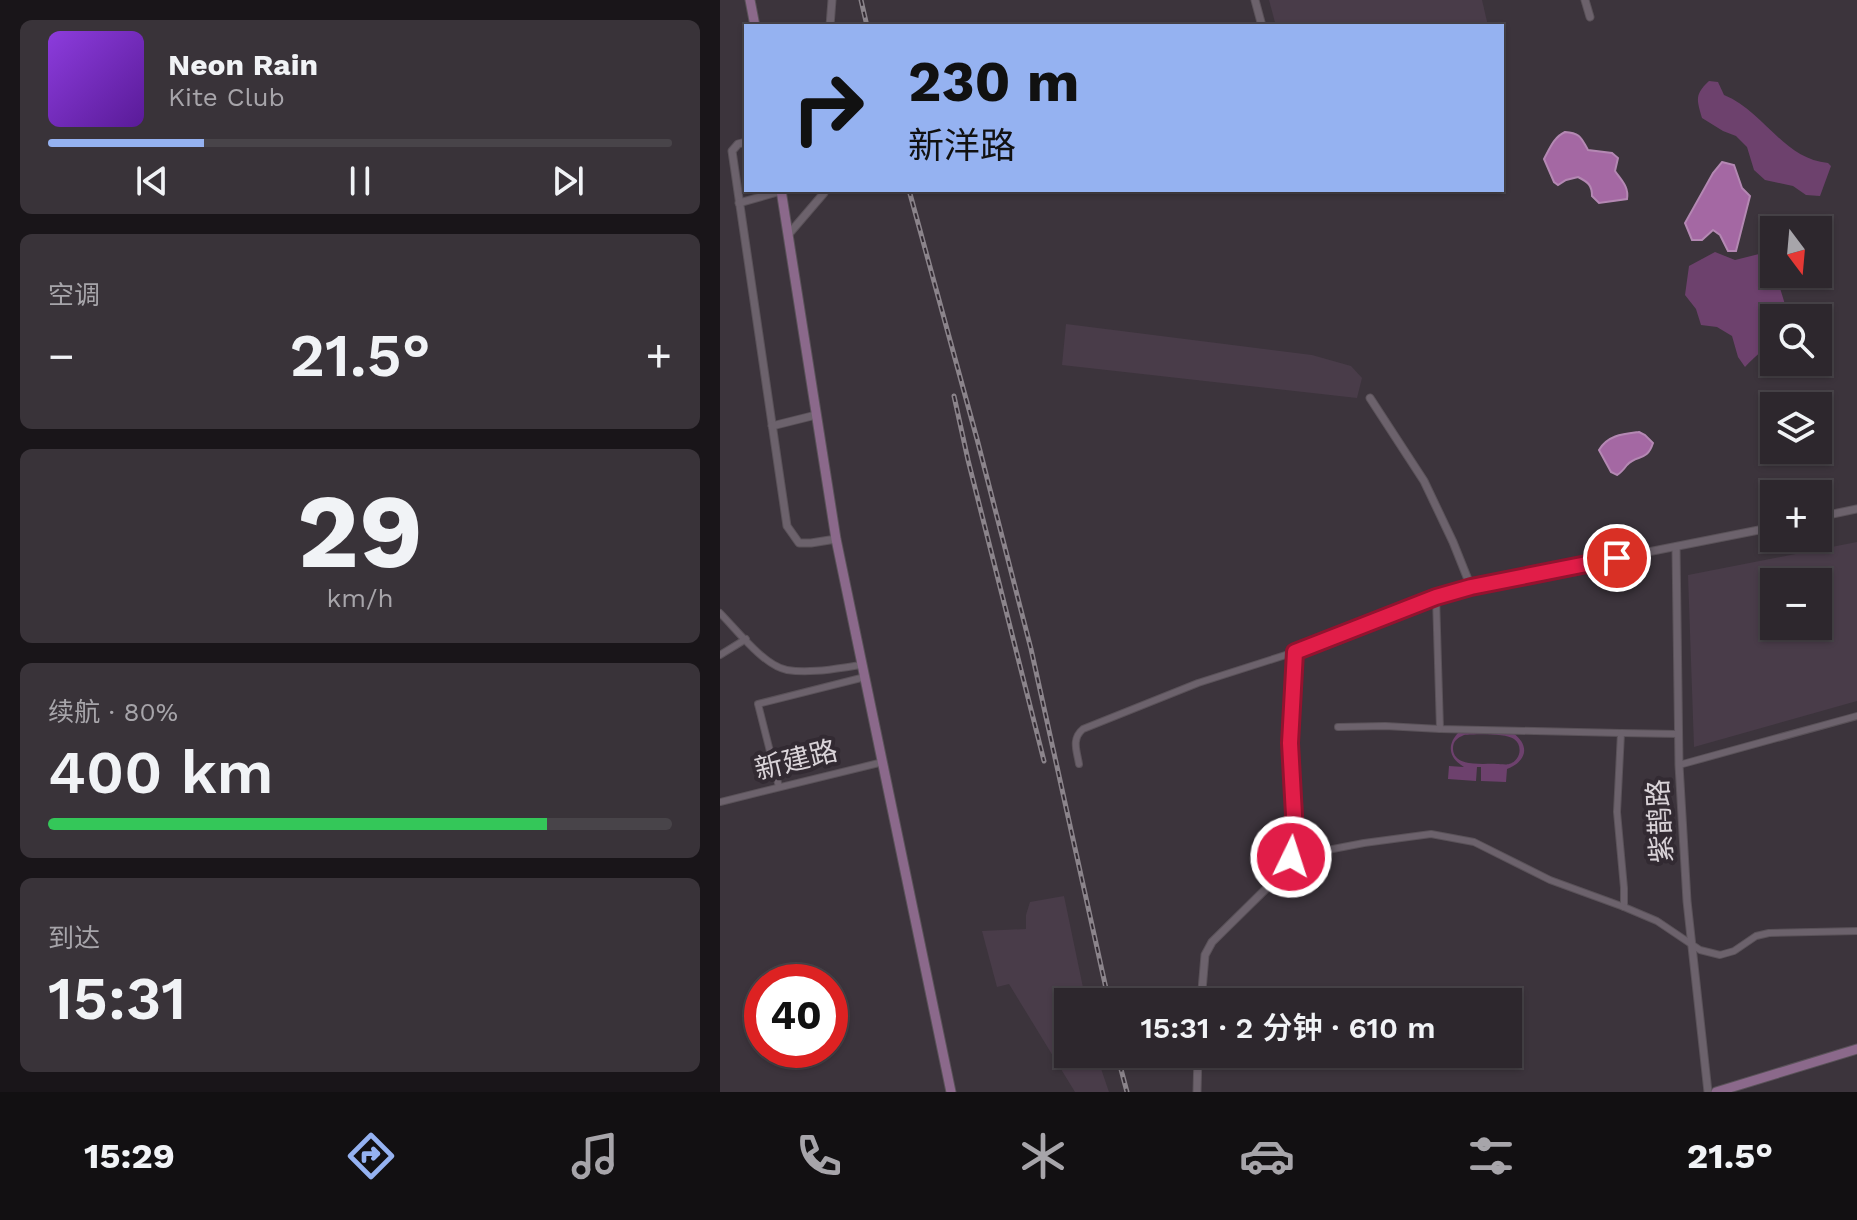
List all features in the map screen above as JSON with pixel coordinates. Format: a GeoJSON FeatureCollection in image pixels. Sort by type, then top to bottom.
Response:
{"type":"FeatureCollection","features":[{"type":"Feature","properties":{"kind":"main road"},"geometry":{"type":"LineString","coordinates":[[750,0],[755,24]]}},
{"type":"Feature","properties":{"kind":"main road"},"geometry":{"type":"LineString","coordinates":[[781,192],[836,539],[951,1092]]}},
{"type":"Feature","properties":{"kind":"main road"},"geometry":{"type":"LineString","coordinates":[[1716,1092],[1857,1049]]}},
{"type":"Feature","properties":{"kind":"street"},"geometry":{"type":"LineString","coordinates":[[830,24],[832,0]]}},
{"type":"Feature","properties":{"kind":"street"},"geometry":{"type":"LineString","coordinates":[[1255,0],[1261,24]]}},
{"type":"Feature","properties":{"kind":"street"},"geometry":{"type":"LineString","coordinates":[[1585,0],[1590,17]]}},
{"type":"Feature","properties":{"kind":"street"},"geometry":{"type":"LineString","coordinates":[[744,142],[732,151],[787,526],[799,543],[836,539]]}},
{"type":"Feature","properties":{"kind":"street"},"geometry":{"type":"LineString","coordinates":[[739,203],[775,192]]}},
{"type":"Feature","properties":{"kind":"street"},"geometry":{"type":"LineString","coordinates":[[788,235],[824,192]]}},
{"type":"Feature","properties":{"kind":"street"},"geometry":{"type":"LineString","coordinates":[[1370,398],[1424,481],[1471,587]]}},
{"type":"Feature","properties":{"kind":"street"},"geometry":{"type":"LineString","coordinates":[[772,426],[816,415]]}},
{"type":"Feature","properties":{"kind":"street"},"geometry":{"type":"LineString","coordinates":[[1832,514],[1857,509]]}},
{"type":"Feature","properties":{"kind":"street"},"geometry":{"type":"LineString","coordinates":[[1079,764],[1075,742],[1083,729],[1198,683],[1295,652],[1436,597],[1471,587],[1760,530]]}},
{"type":"Feature","properties":{"kind":"street","name":"紫鹊路"},"geometry":{"type":"LineString","coordinates":[[1676,547],[1679,765],[1691,945],[1708,1092]]}},
{"type":"Feature","properties":{"kind":"street"},"geometry":{"type":"LineString","coordinates":[[1436,597],[1440,729]]}},
{"type":"Feature","properties":{"kind":"street"},"geometry":{"type":"LineString","coordinates":[[720,613],[767,661],[784,670],[807,671],[862,665]]}},
{"type":"Feature","properties":{"kind":"street"},"geometry":{"type":"LineString","coordinates":[[720,655],[746,639]]}},
{"type":"Feature","properties":{"kind":"street"},"geometry":{"type":"LineString","coordinates":[[1202,988],[1205,955],[1212,942],[1286,869],[1291,857],[1294,815],[1290,743],[1295,652]]}},
{"type":"Feature","properties":{"kind":"street"},"geometry":{"type":"LineString","coordinates":[[779,787],[758,704],[865,677]]}},
{"type":"Feature","properties":{"kind":"street"},"geometry":{"type":"LineString","coordinates":[[1679,765],[1857,716]]}},
{"type":"Feature","properties":{"kind":"street"},"geometry":{"type":"LineString","coordinates":[[1338,727],[1678,734]]}},
{"type":"Feature","properties":{"kind":"street"},"geometry":{"type":"LineString","coordinates":[[1621,733],[1617,812],[1624,907]]}},
{"type":"Feature","properties":{"kind":"street","name":"新建路"},"geometry":{"type":"LineString","coordinates":[[720,802],[883,762]]}},
{"type":"Feature","properties":{"kind":"street"},"geometry":{"type":"LineString","coordinates":[[1291,857],[1431,834],[1474,842],[1550,880],[1657,921],[1700,950],[1720,955],[1734,951],[1756,936],[1769,933],[1857,931]]}},
{"type":"Feature","properties":{"kind":"street"},"geometry":{"type":"LineString","coordinates":[[1197,1092],[1198,1068]]}},
{"type":"Feature","properties":{"kind":"shaded area"},"geometry":{"type":"Polygon","coordinates":[[[1269,0],[1482,0],[1488,24],[1275,24],[1269,0]]]}},
{"type":"Feature","properties":{"kind":"shaded area"},"geometry":{"type":"Polygon","coordinates":[[[1709,81],[1718,82],[1724,95],[1751,112],[1798,153],[1831,166],[1820,196],[1806,195],[1793,186],[1765,180],[1754,170],[1747,147],[1736,136],[1702,118],[1698,98],[1709,81]]]}},
{"type":"Feature","properties":{"kind":"shaded area"},"geometry":{"type":"Polygon","coordinates":[[[1565,132],[1577,135],[1588,150],[1612,153],[1618,158],[1615,171],[1626,188],[1627,199],[1599,203],[1592,196],[1589,184],[1578,177],[1558,185],[1554,182],[1544,159],[1555,140],[1565,132]]]}},
{"type":"Feature","properties":{"kind":"shaded area"},"geometry":{"type":"Polygon","coordinates":[[[1722,162],[1734,165],[1742,188],[1750,196],[1736,251],[1728,251],[1720,235],[1713,230],[1702,240],[1692,240],[1685,223],[1722,162]]]}},
{"type":"Feature","properties":{"kind":"shaded area"},"geometry":{"type":"Polygon","coordinates":[[[1715,252],[1735,260],[1760,254],[1760,288],[1780,288],[1785,304],[1760,304],[1760,353],[1745,367],[1738,357],[1732,336],[1717,327],[1701,325],[1696,309],[1685,295],[1689,266],[1715,252]]]}},
{"type":"Feature","properties":{"kind":"shaded area"},"geometry":{"type":"Polygon","coordinates":[[[1066,324],[1312,355],[1351,366],[1362,378],[1357,398],[1062,365],[1066,324]]]}},
{"type":"Feature","properties":{"kind":"shaded area"},"geometry":{"type":"Polygon","coordinates":[[[1639,432],[1653,443],[1651,449],[1617,475],[1611,472],[1599,450],[1611,438],[1639,432]]]}},
{"type":"Feature","properties":{"kind":"shaded area"},"geometry":{"type":"Polygon","coordinates":[[[1857,542],[1857,701],[1694,747],[1688,575],[1806,552],[1832,552],[1832,547],[1857,542]]]}},
{"type":"Feature","properties":{"kind":"shaded area"},"geometry":{"type":"Polygon","coordinates":[[[1459,732],[1513,733],[1519,738],[1524,753],[1518,762],[1507,769],[1506,782],[1481,781],[1481,767],[1477,767],[1476,781],[1448,779],[1449,766],[1464,767],[1455,760],[1451,751],[1452,742],[1459,732]],[[1464,735],[1457,739],[1453,749],[1458,759],[1464,762],[1508,764],[1518,756],[1519,745],[1510,737],[1464,735]]]}},
{"type":"Feature","properties":{"kind":"shaded area"},"geometry":{"type":"Polygon","coordinates":[[[1064,896],[1083,988],[1054,988],[1054,1058],[1009,984],[997,987],[982,931],[1026,929],[1030,902],[1064,896]]]}},
{"type":"Feature","properties":{"kind":"shaded area"},"geometry":{"type":"Polygon","coordinates":[[[1060,1068],[1101,1068],[1109,1092],[1075,1092],[1060,1068]]]}},
{"type":"Feature","properties":{"kind":"railway"},"geometry":{"type":"LineString","coordinates":[[861,0],[867,24]]}},
{"type":"Feature","properties":{"kind":"railway"},"geometry":{"type":"LineString","coordinates":[[910,192],[1031,649],[1106,988]]}},
{"type":"Feature","properties":{"kind":"railway"},"geometry":{"type":"LineString","coordinates":[[954,396],[1044,761]]}},
{"type":"Feature","properties":{"kind":"railway"},"geometry":{"type":"LineString","coordinates":[[1121,1068],[1127,1092]]}},
{"type":"Feature","properties":{"kind":"route"},"geometry":{"type":"LineString","coordinates":[[1291,857],[1294,815],[1290,743],[1295,652],[1436,597],[1471,587],[1617,558]]}}]}
